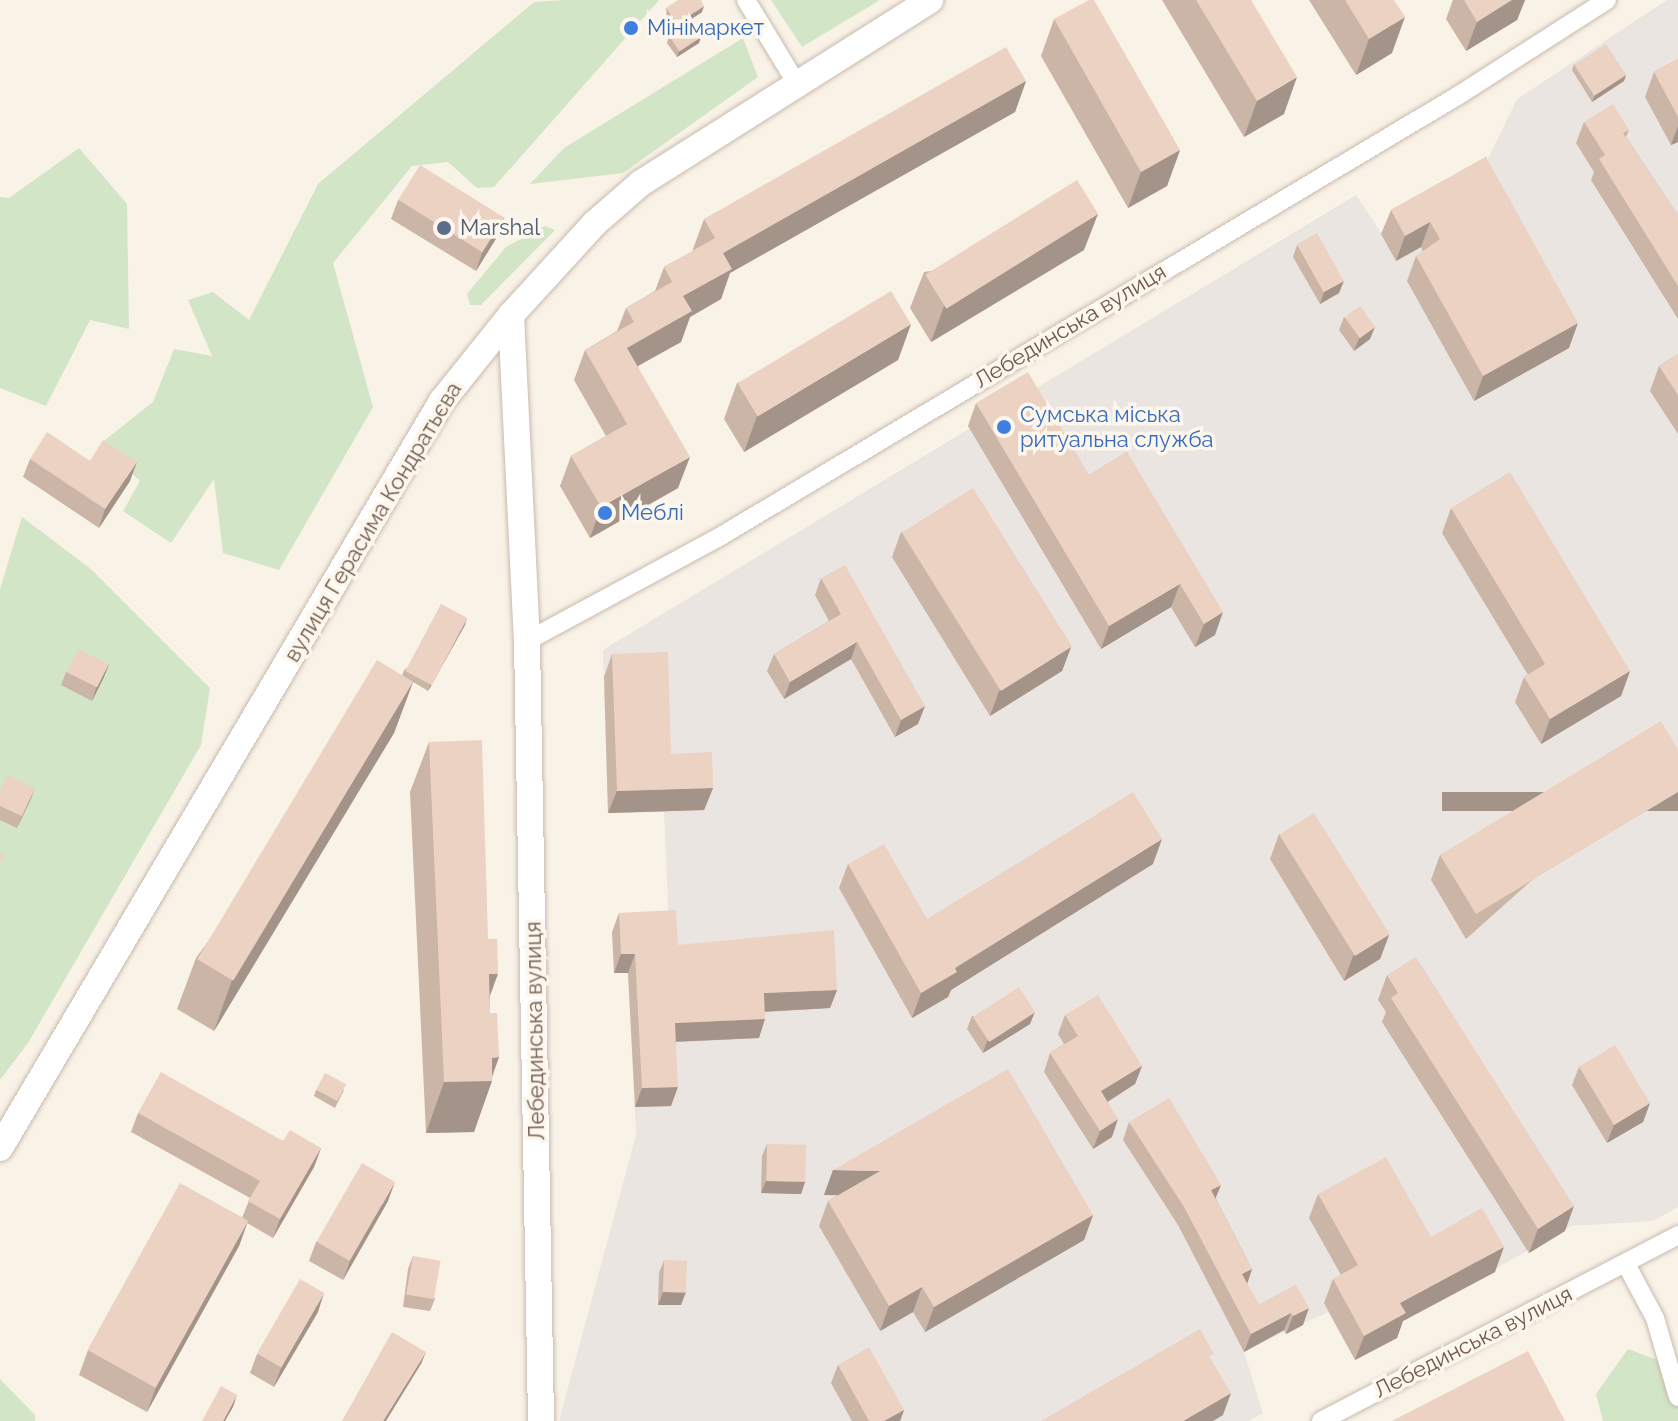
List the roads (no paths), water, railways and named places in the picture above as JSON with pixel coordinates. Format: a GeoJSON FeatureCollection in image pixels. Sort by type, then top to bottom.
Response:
{"type":"FeatureCollection","features":[{"type":"Feature","properties":{"kind":"main road","name":"вулиця Герасима Кондратьєва"},"geometry":{"type":"LineString","coordinates":[[0,1148],[442,401],[511,315],[594,224],[641,183],[795,81],[930,0]]}},
{"type":"Feature","properties":{"kind":"main road","name":"Лебединська вулиця"},"geometry":{"type":"LineString","coordinates":[[511,315],[527,641],[541,1421]]}},
{"type":"Feature","properties":{"kind":"street"},"geometry":{"type":"LineString","coordinates":[[746,0],[795,81]]}},
{"type":"Feature","properties":{"kind":"street","name":"Лебединська вулиця"},"geometry":{"type":"LineString","coordinates":[[527,641],[734,528],[1459,95],[1607,0]]}},
{"type":"Feature","properties":{"kind":"street","name":"Лебединська вулиця"},"geometry":{"type":"LineString","coordinates":[[1321,1421],[1678,1235]]}},
{"type":"Feature","properties":{"kind":"street"},"geometry":{"type":"LineString","coordinates":[[1626,1264],[1655,1318],[1678,1397]]}},
{"type":"Feature","properties":{"kind":"place","name":"Мінімаркет"},"geometry":{"type":"Point","coordinates":[631,28]}},
{"type":"Feature","properties":{"kind":"place","name":"Marshal"},"geometry":{"type":"Point","coordinates":[444,228]}},
{"type":"Feature","properties":{"kind":"place","name":"Сумська міська ритуальна служба"},"geometry":{"type":"Point","coordinates":[1004,427]}},
{"type":"Feature","properties":{"kind":"place","name":"Меблі"},"geometry":{"type":"Point","coordinates":[605,513]}}]}
